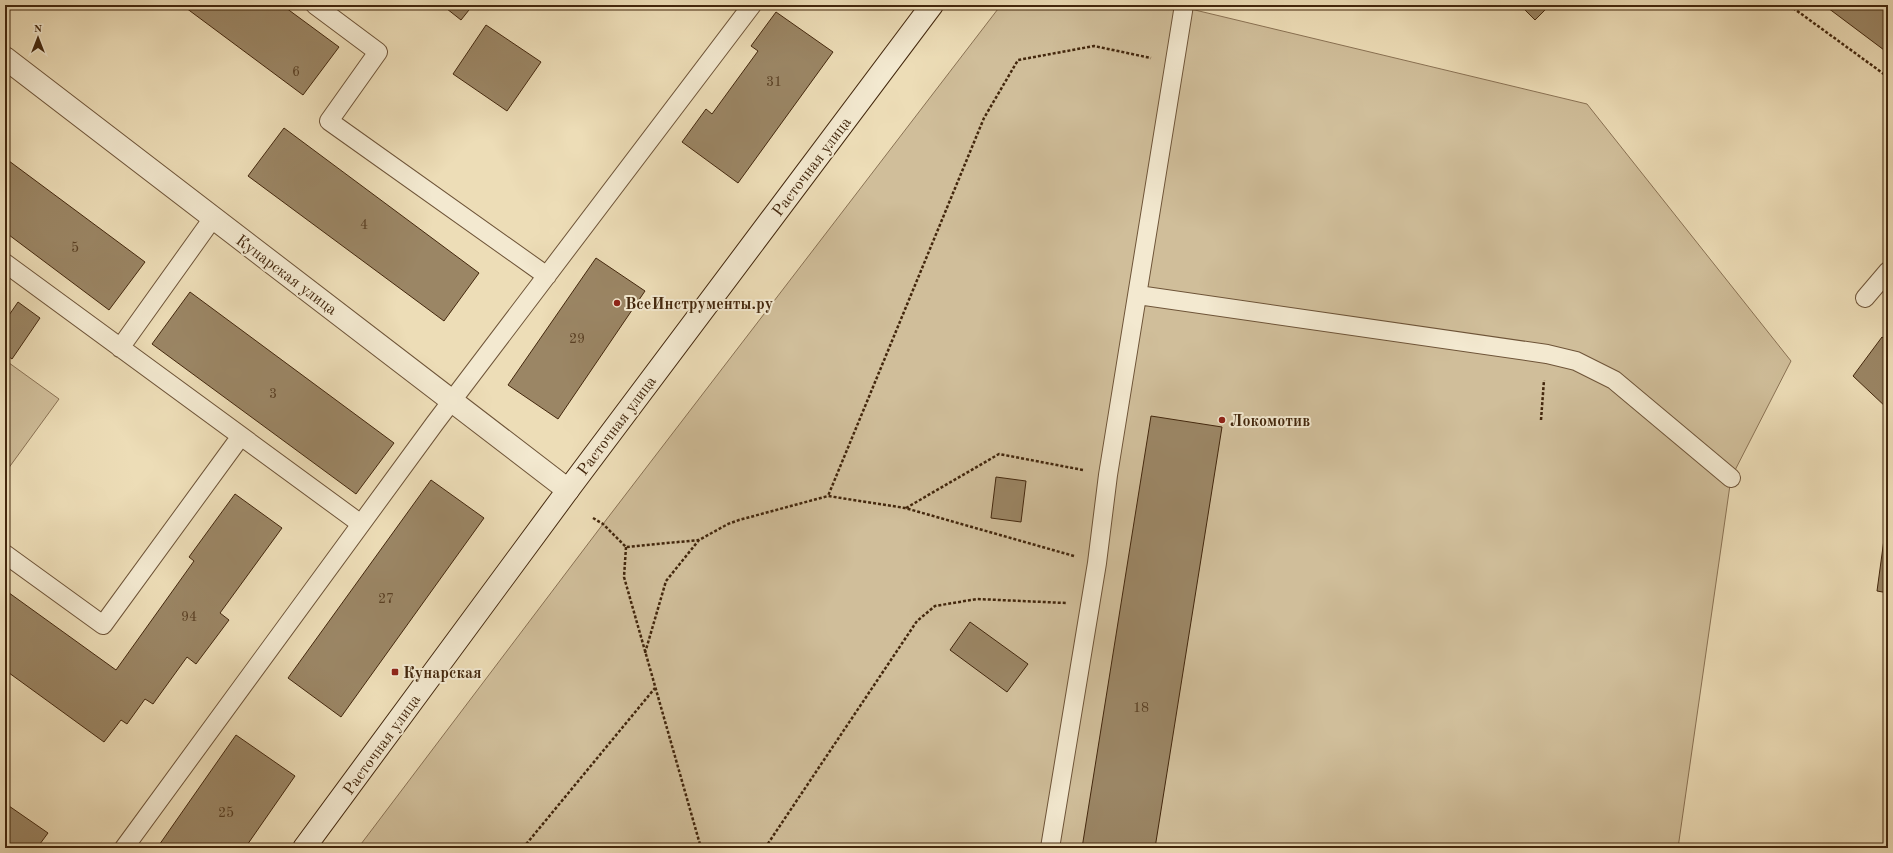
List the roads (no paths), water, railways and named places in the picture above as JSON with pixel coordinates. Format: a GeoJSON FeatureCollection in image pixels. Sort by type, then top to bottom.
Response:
{"type":"FeatureCollection","features":[{"type":"Feature","properties":{"kind":"main road","name":"Расточная улица"},"geometry":{"type":"LineString","coordinates":[[304,848],[568,490],[932,5]]}},
{"type":"Feature","properties":{"kind":"main road","name":"Кунарская улица"},"geometry":{"type":"LineString","coordinates":[[5,58],[568,490]]}},
{"type":"Feature","properties":{"kind":"lane"},"geometry":{"type":"LineString","coordinates":[[315,5],[378,52],[329,121],[547,276]]}},
{"type":"Feature","properties":{"kind":"lane"},"geometry":{"type":"LineString","coordinates":[[124,848],[361,524],[752,5]]}},
{"type":"Feature","properties":{"kind":"lane"},"geometry":{"type":"LineString","coordinates":[[1050,848],[1097,563],[1108,475],[1184,5]]}},
{"type":"Feature","properties":{"kind":"lane"},"geometry":{"type":"LineString","coordinates":[[120,348],[213,218]]}},
{"type":"Feature","properties":{"kind":"lane"},"geometry":{"type":"LineString","coordinates":[[5,263],[361,524]]}},
{"type":"Feature","properties":{"kind":"lane"},"geometry":{"type":"LineString","coordinates":[[1865,298],[1888,271]]}},
{"type":"Feature","properties":{"kind":"lane"},"geometry":{"type":"LineString","coordinates":[[1138,295],[1547,354],[1576,361],[1614,380],[1731,478]]}},
{"type":"Feature","properties":{"kind":"lane"},"geometry":{"type":"LineString","coordinates":[[5,554],[103,625],[242,436]]}},
{"type":"Feature","properties":{"kind":"place","name":"ВсеИнструменты.ру"},"geometry":{"type":"Point","coordinates":[617,303]}},
{"type":"Feature","properties":{"kind":"place","name":"Локомотив"},"geometry":{"type":"Point","coordinates":[1222,420]}},
{"type":"Feature","properties":{"kind":"place","name":"Кунарская"},"geometry":{"type":"Point","coordinates":[395,672]}}]}
